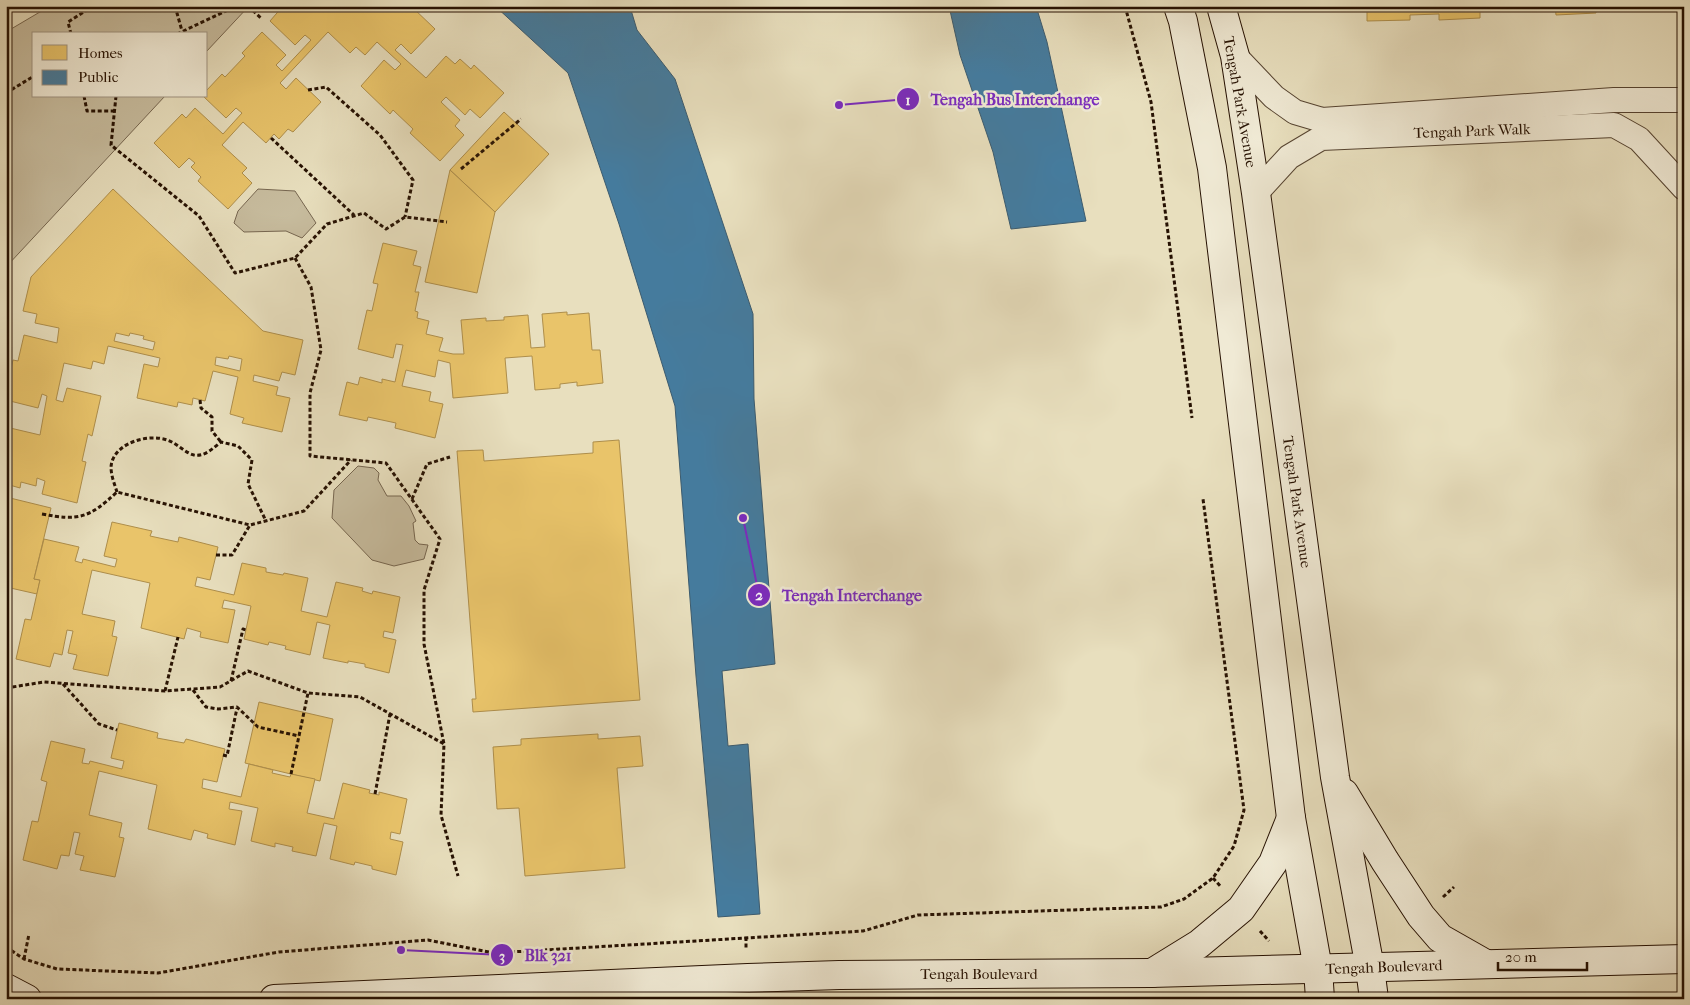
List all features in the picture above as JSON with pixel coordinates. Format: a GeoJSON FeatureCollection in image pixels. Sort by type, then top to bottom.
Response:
{"type":"FeatureCollection","features":[{"type":"Feature","properties":{"kind":"street"},"geometry":{"type":"LineString","coordinates":[[1178,6],[1183,21],[1212,168],[1291,818],[1318,969],[1320,999]]}},
{"type":"Feature","properties":{"kind":"street","name":"Tengah Park Avenue"},"geometry":{"type":"LineString","coordinates":[[1221,6],[1235,56],[1256,193],[1335,777],[1374,999]]}},
{"type":"Feature","properties":{"kind":"street","name":"Tengah Park Walk"},"geometry":{"type":"LineString","coordinates":[[1235,56],[1274,97],[1295,112],[1322,120],[1614,100],[1684,100]]}},
{"type":"Feature","properties":{"kind":"street","name":"Tengah Park Walk"},"geometry":{"type":"LineString","coordinates":[[1256,193],[1289,157],[1322,138],[1614,125],[1639,139],[1684,188]]}},
{"type":"Feature","properties":{"kind":"street"},"geometry":{"type":"LineString","coordinates":[[1335,777],[1385,861],[1421,916],[1440,938],[1484,963]]}},
{"type":"Feature","properties":{"kind":"street"},"geometry":{"type":"LineString","coordinates":[[1151,973],[1199,944],[1241,909],[1273,863],[1291,818]]}},
{"type":"Feature","properties":{"kind":"street","name":"Tengah Boulevard"},"geometry":{"type":"LineString","coordinates":[[274,999],[839,975],[1151,973],[1684,959]]}},
{"type":"Feature","properties":{"kind":"street"},"geometry":{"type":"LineString","coordinates":[[6,988],[28,999]]}},
{"type":"Feature","properties":{"kind":"path"},"geometry":{"type":"LineString","coordinates":[[70,32],[68,22],[93,6]]}},
{"type":"Feature","properties":{"kind":"path"},"geometry":{"type":"LineString","coordinates":[[186,6],[176,6],[182,31],[228,10],[232,6]]}},
{"type":"Feature","properties":{"kind":"path"},"geometry":{"type":"LineString","coordinates":[[248,6],[262,20]]}},
{"type":"Feature","properties":{"kind":"path"},"geometry":{"type":"LineString","coordinates":[[1125,6],[1151,102],[1192,418]]}},
{"type":"Feature","properties":{"kind":"path"},"geometry":{"type":"LineString","coordinates":[[6,93],[32,77]]}},
{"type":"Feature","properties":{"kind":"path"},"geometry":{"type":"LineString","coordinates":[[308,90],[326,87],[380,135],[413,180],[405,217]]}},
{"type":"Feature","properties":{"kind":"path"},"geometry":{"type":"LineString","coordinates":[[84,98],[87,111],[114,111]]}},
{"type":"Feature","properties":{"kind":"path"},"geometry":{"type":"LineString","coordinates":[[116,98],[111,146],[199,216],[235,273],[295,258],[327,224],[354,215],[364,213],[386,229],[405,217],[447,222]]}},
{"type":"Feature","properties":{"kind":"path"},"geometry":{"type":"LineString","coordinates":[[461,169],[521,118]]}},
{"type":"Feature","properties":{"kind":"path"},"geometry":{"type":"LineString","coordinates":[[271,138],[354,215]]}},
{"type":"Feature","properties":{"kind":"path"},"geometry":{"type":"LineString","coordinates":[[295,258],[311,287],[321,350],[310,393],[310,456],[386,463],[440,539],[424,590],[424,644],[444,744],[441,815],[458,876]]}},
{"type":"Feature","properties":{"kind":"path"},"geometry":{"type":"LineString","coordinates":[[200,400],[201,408],[212,417],[212,431],[221,442],[238,446],[252,460],[248,484],[266,521]]}},
{"type":"Feature","properties":{"kind":"path"},"geometry":{"type":"LineString","coordinates":[[117,492],[111,475],[113,459],[125,445],[146,438],[167,440],[194,455],[205,454],[221,442]]}},
{"type":"Feature","properties":{"kind":"path"},"geometry":{"type":"LineString","coordinates":[[412,499],[427,464],[450,456]]}},
{"type":"Feature","properties":{"kind":"path"},"geometry":{"type":"LineString","coordinates":[[117,492],[250,525],[304,511],[351,459]]}},
{"type":"Feature","properties":{"kind":"path"},"geometry":{"type":"LineString","coordinates":[[42,514],[65,518],[82,516],[100,508],[117,492]]}},
{"type":"Feature","properties":{"kind":"path"},"geometry":{"type":"LineString","coordinates":[[6,947],[24,959],[57,969],[158,973],[278,952],[428,940],[494,953],[863,930],[918,916],[1161,907],[1184,899],[1213,878],[1234,846],[1244,810],[1203,499]]}},
{"type":"Feature","properties":{"kind":"path"},"geometry":{"type":"LineString","coordinates":[[216,555],[232,555],[250,525]]}},
{"type":"Feature","properties":{"kind":"path"},"geometry":{"type":"LineString","coordinates":[[231,681],[243,629],[246,630]]}},
{"type":"Feature","properties":{"kind":"path"},"geometry":{"type":"LineString","coordinates":[[165,691],[178,637]]}},
{"type":"Feature","properties":{"kind":"path"},"geometry":{"type":"LineString","coordinates":[[6,688],[44,682],[165,691],[220,688],[248,671],[308,693],[360,697],[444,744]]}},
{"type":"Feature","properties":{"kind":"path"},"geometry":{"type":"LineString","coordinates":[[63,683],[99,724],[117,730]]}},
{"type":"Feature","properties":{"kind":"path"},"geometry":{"type":"LineString","coordinates":[[193,689],[206,707],[218,709],[237,707],[258,727],[299,736]]}},
{"type":"Feature","properties":{"kind":"path"},"geometry":{"type":"LineString","coordinates":[[291,774],[308,693]]}},
{"type":"Feature","properties":{"kind":"path"},"geometry":{"type":"LineString","coordinates":[[223,755],[227,756],[237,707]]}},
{"type":"Feature","properties":{"kind":"path"},"geometry":{"type":"LineString","coordinates":[[375,794],[390,714]]}},
{"type":"Feature","properties":{"kind":"path"},"geometry":{"type":"LineString","coordinates":[[24,959],[29,934]]}},
{"type":"Feature","properties":{"kind":"shaded area"},"geometry":{"type":"Polygon","coordinates":[[[50,6],[249,6],[208,50],[208,32],[32,32],[32,98],[163,98],[6,267],[6,32],[50,6]]]}},
{"type":"Feature","properties":{"kind":"shaded area"},"geometry":{"type":"Polygon","coordinates":[[[258,189],[295,191],[316,223],[302,238],[286,231],[244,232],[234,223],[238,211],[258,189]]]}},
{"type":"Feature","properties":{"kind":"shaded area"},"geometry":{"type":"Polygon","coordinates":[[[358,466],[374,468],[379,473],[378,480],[387,496],[401,496],[409,506],[416,521],[413,523],[415,540],[419,544],[428,545],[424,559],[394,566],[372,560],[332,518],[334,490],[358,466]]]}},
{"type":"Feature","properties":{"kind":"building: Homes"},"geometry":{"type":"Polygon","coordinates":[[[283,6],[357,6],[360,9],[363,6],[411,6],[435,29],[411,54],[401,44],[395,50],[426,78],[446,56],[455,64],[460,59],[471,69],[474,65],[504,93],[480,118],[470,109],[465,115],[446,97],[441,102],[460,120],[455,126],[464,135],[440,161],[410,133],[413,129],[393,110],[390,114],[361,86],[384,60],[395,70],[401,64],[377,42],[365,55],[356,47],[350,53],[328,32],[280,83],[286,89],[296,78],[321,102],[293,132],[288,129],[279,139],[274,134],[266,143],[243,122],[222,145],[247,168],[242,173],[252,183],[228,209],[198,181],[201,177],[191,167],[195,163],[189,158],[179,168],[154,143],[182,114],[186,118],[195,108],[223,134],[242,113],[236,108],[226,118],[205,98],[208,98],[208,89],[222,74],[225,77],[245,56],[242,53],[262,32],[286,55],[276,65],[282,71],[311,40],[305,35],[295,45],[270,21],[283,6]]]}},
{"type":"Feature","properties":{"kind":"building: Homes"},"geometry":{"type":"Polygon","coordinates":[[[1367,6],[1480,6],[1480,18],[1439,20],[1439,14],[1410,15],[1410,20],[1367,21],[1367,6]]]}},
{"type":"Feature","properties":{"kind":"building: Homes"},"geometry":{"type":"Polygon","coordinates":[[[1555,6],[1596,6],[1596,13],[1556,15],[1555,6]]]}},
{"type":"Feature","properties":{"kind":"building: Homes"},"geometry":{"type":"Polygon","coordinates":[[[1629,6],[1653,6],[1653,10],[1630,11],[1629,6]]]}},
{"type":"Feature","properties":{"kind":"building: Homes"},"geometry":{"type":"Polygon","coordinates":[[[504,112],[549,154],[495,212],[450,170],[504,112]]]}},
{"type":"Feature","properties":{"kind":"building: Homes"},"geometry":{"type":"Polygon","coordinates":[[[450,170],[495,212],[477,293],[425,282],[450,170]]]}},
{"type":"Feature","properties":{"kind":"building: Homes"},"geometry":{"type":"Polygon","coordinates":[[[113,189],[263,331],[303,340],[295,375],[282,372],[279,381],[254,375],[253,381],[278,387],[276,395],[290,398],[282,432],[242,423],[244,418],[230,414],[238,377],[213,371],[205,401],[193,398],[192,405],[178,402],[177,407],[137,398],[144,364],[158,367],[160,358],[108,346],[104,364],[93,361],[91,369],[64,363],[56,400],[63,402],[67,388],[101,396],[92,436],[88,434],[82,461],[86,462],[77,503],[42,494],[45,481],[37,478],[36,486],[21,482],[20,488],[6,484],[6,427],[40,435],[47,396],[42,394],[38,408],[6,400],[6,391],[13,360],[18,361],[24,335],[57,343],[59,328],[35,323],[37,314],[23,311],[31,277],[113,189]],[[116,333],[114,341],[153,350],[155,342],[143,339],[144,336],[130,333],[129,336],[116,333]],[[229,356],[228,359],[216,357],[215,365],[240,371],[242,359],[229,356]]]}},
{"type":"Feature","properties":{"kind":"building: Homes"},"geometry":{"type":"Polygon","coordinates":[[[383,243],[417,251],[413,265],[421,267],[415,292],[419,292],[415,311],[418,312],[417,318],[429,321],[426,334],[443,338],[439,351],[464,354],[461,320],[486,318],[486,321],[504,320],[504,317],[528,315],[531,348],[545,347],[542,314],[567,312],[567,315],[589,313],[592,350],[600,350],[603,383],[577,386],[577,382],[560,384],[560,388],[535,390],[532,356],[505,358],[508,393],[453,398],[450,363],[438,360],[435,377],[406,370],[402,386],[431,392],[429,401],[443,404],[435,438],[395,428],[396,423],[368,417],[367,421],[339,415],[347,382],[358,385],[360,377],[382,383],[382,379],[395,382],[403,345],[396,344],[393,358],[358,349],[367,310],[372,311],[378,284],[373,283],[383,243]]]}},
{"type":"Feature","properties":{"kind":"building: Homes"},"geometry":{"type":"Polygon","coordinates":[[[619,440],[640,700],[473,712],[472,699],[476,699],[457,451],[483,450],[484,461],[593,453],[593,442],[619,440]]]}},
{"type":"Feature","properties":{"kind":"building: Homes"},"geometry":{"type":"Polygon","coordinates":[[[6,497],[51,508],[34,579],[40,580],[37,594],[6,587],[6,497]]]}},
{"type":"Feature","properties":{"kind":"building: Homes"},"geometry":{"type":"Polygon","coordinates":[[[112,522],[152,531],[150,536],[178,542],[179,537],[218,547],[210,580],[197,577],[195,586],[234,595],[242,563],[266,568],[266,572],[283,575],[284,573],[308,578],[301,611],[327,617],[336,582],[363,588],[362,591],[372,594],[373,591],[400,597],[393,633],[384,631],[383,637],[396,640],[389,673],[365,667],[365,664],[323,658],[330,625],[317,622],[310,655],[285,649],[286,646],[269,642],[268,645],[244,639],[251,606],[224,600],[222,608],[235,610],[228,643],[200,637],[201,632],[187,628],[184,639],[141,628],[150,583],[92,570],[82,614],[115,621],[112,636],[117,637],[108,676],[73,669],[77,655],[68,653],[73,631],[67,630],[62,655],[54,653],[50,667],[16,659],[25,619],[31,620],[40,580],[34,579],[44,539],[79,547],[75,561],[82,563],[83,559],[115,567],[117,559],[104,556],[112,522]]]}},
{"type":"Feature","properties":{"kind":"building: Homes"},"geometry":{"type":"Polygon","coordinates":[[[259,702],[333,719],[320,781],[245,763],[259,702]]]}},
{"type":"Feature","properties":{"kind":"building: Homes"},"geometry":{"type":"Polygon","coordinates":[[[119,723],[158,733],[157,738],[184,743],[186,739],[225,749],[217,782],[203,779],[202,788],[241,797],[249,764],[273,770],[272,773],[290,777],[291,774],[315,779],[307,813],[334,819],[343,783],[370,790],[369,793],[379,795],[379,792],[407,799],[400,834],[391,832],[390,839],[403,842],[396,875],[372,869],[372,866],[355,862],[354,865],[330,859],[337,826],[324,823],[316,856],[292,851],[293,847],[275,843],[275,847],[251,841],[258,808],[230,802],[229,809],[242,811],[235,845],[207,838],[208,834],[194,830],[191,840],[148,829],[157,785],[99,771],[89,815],[122,823],[119,837],[124,838],[115,877],[80,870],[84,856],[75,854],[80,833],[74,832],[69,856],[61,855],[57,869],[23,860],[32,821],[38,822],[47,782],[41,780],[51,741],[85,749],[82,763],[89,764],[90,761],[122,769],[124,761],[111,758],[119,723]]]}},
{"type":"Feature","properties":{"kind":"building: Homes"},"geometry":{"type":"Polygon","coordinates":[[[598,734],[598,739],[640,736],[643,766],[617,768],[625,868],[525,876],[519,808],[497,809],[493,747],[521,745],[521,739],[598,734]]]}},
{"type":"Feature","properties":{"kind":"building: Public"},"geometry":{"type":"Polygon","coordinates":[[[495,6],[635,6],[631,10],[637,30],[675,79],[753,314],[754,399],[775,664],[722,671],[728,746],[748,744],[760,914],[718,917],[696,676],[675,406],[619,224],[568,73],[495,6]]]}},
{"type":"Feature","properties":{"kind":"building: Public"},"geometry":{"type":"Polygon","coordinates":[[[949,6],[1036,6],[1047,42],[1086,221],[1011,229],[993,152],[960,55],[949,6]]]}},
{"type":"Feature","properties":{"kind":"place","name":"Tengah Bus Interchange"},"geometry":{"type":"Point","coordinates":[839,105]}},
{"type":"Feature","properties":{"kind":"place","name":"Tengah Interchange"},"geometry":{"type":"Point","coordinates":[743,518]}},
{"type":"Feature","properties":{"kind":"place","name":"Blk 321"},"geometry":{"type":"Point","coordinates":[401,950]}}]}
